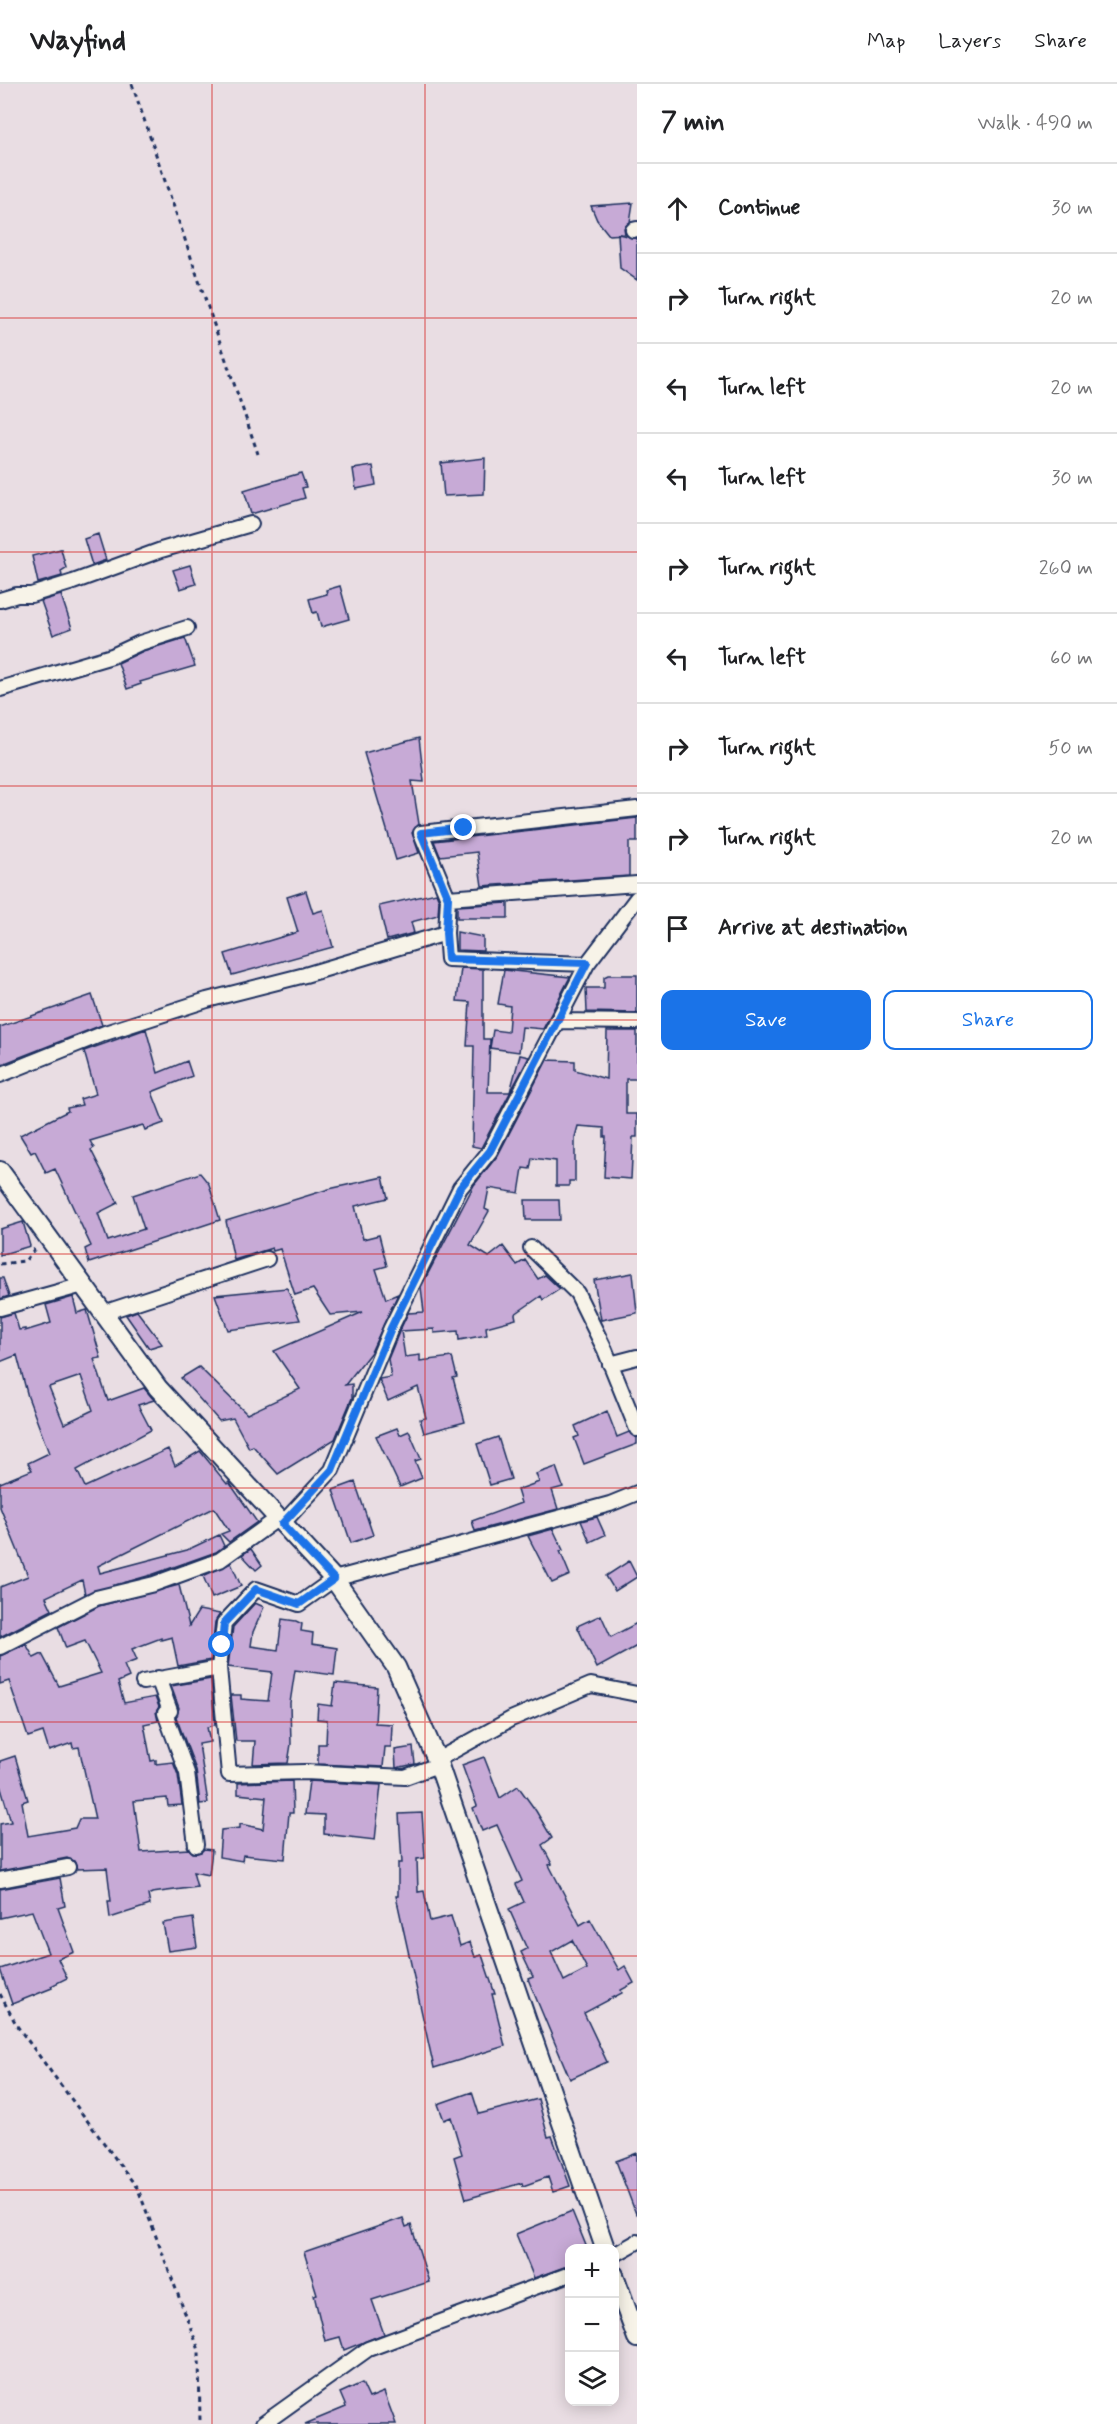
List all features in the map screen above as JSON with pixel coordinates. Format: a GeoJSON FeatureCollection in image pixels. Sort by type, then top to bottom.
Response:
{"type":"FeatureCollection","features":[{"type":"Feature","properties":{"kind":"main road"},"geometry":{"type":"LineString","coordinates":[[2,1180],[46,1235],[158,1388],[334,1579],[396,1667],[437,1763],[604,2244]]}},
{"type":"Feature","properties":{"kind":"main road"},"geometry":{"type":"LineString","coordinates":[[619,2286],[637,2338]]}},
{"type":"Feature","properties":{"kind":"street"},"geometry":{"type":"LineString","coordinates":[[0,600],[17,595],[31,595],[161,550],[251,524]]}},
{"type":"Feature","properties":{"kind":"street"},"geometry":{"type":"LineString","coordinates":[[0,689],[112,656],[140,643],[187,628]]}},
{"type":"Feature","properties":{"kind":"street"},"geometry":{"type":"LineString","coordinates":[[587,963],[448,959],[446,933],[448,898],[421,833],[637,809]]}},
{"type":"Feature","properties":{"kind":"street"},"geometry":{"type":"LineString","coordinates":[[448,898],[637,884]]}},
{"type":"Feature","properties":{"kind":"street"},"geometry":{"type":"LineString","coordinates":[[0,1647],[96,1598],[154,1584],[220,1560],[280,1521],[332,1470],[391,1328],[455,1199],[490,1151],[587,963],[637,898]]}},
{"type":"Feature","properties":{"kind":"street"},"geometry":{"type":"LineString","coordinates":[[0,1075],[105,1033],[207,1000],[305,975],[446,933]]}},
{"type":"Feature","properties":{"kind":"street"},"geometry":{"type":"LineString","coordinates":[[558,1022],[637,1022]]}},
{"type":"Feature","properties":{"kind":"street"},"geometry":{"type":"LineString","coordinates":[[531,1248],[577,1293],[637,1429]]}},
{"type":"Feature","properties":{"kind":"street"},"geometry":{"type":"LineString","coordinates":[[103,1313],[267,1260]]}},
{"type":"Feature","properties":{"kind":"street"},"geometry":{"type":"LineString","coordinates":[[0,1308],[83,1285]]}},
{"type":"Feature","properties":{"kind":"street"},"geometry":{"type":"LineString","coordinates":[[610,1364],[637,1357]]}},
{"type":"Feature","properties":{"kind":"street"},"geometry":{"type":"LineString","coordinates":[[637,1493],[610,1503],[334,1579],[299,1604],[256,1589],[224,1623],[219,1668],[229,1774],[305,1772],[405,1776],[437,1763],[511,1719],[591,1685],[637,1694]]}},
{"type":"Feature","properties":{"kind":"street"},"geometry":{"type":"LineString","coordinates":[[143,1682],[219,1668]]}},
{"type":"Feature","properties":{"kind":"street"},"geometry":{"type":"LineString","coordinates":[[158,1678],[170,1711],[165,1713],[187,1773],[196,1845]]}},
{"type":"Feature","properties":{"kind":"street"},"geometry":{"type":"LineString","coordinates":[[0,1880],[68,1868]]}},
{"type":"Feature","properties":{"kind":"street"},"geometry":{"type":"LineString","coordinates":[[619,2253],[637,2242]]}},
{"type":"Feature","properties":{"kind":"street"},"geometry":{"type":"LineString","coordinates":[[263,2424],[368,2349],[565,2276]]}},
{"type":"Feature","properties":{"kind":"path"},"geometry":{"type":"LineString","coordinates":[[132,84],[258,454]]}},
{"type":"Feature","properties":{"kind":"path"},"geometry":{"type":"LineString","coordinates":[[0,1264],[25,1261],[46,1235]]}},
{"type":"Feature","properties":{"kind":"path"},"geometry":{"type":"LineString","coordinates":[[0,1994],[17,2026],[138,2189],[199,2350],[200,2424]]}},
{"type":"Feature","properties":{"kind":"building"},"geometry":{"type":"Polygon","coordinates":[[[633,203],[630,222],[624,228],[625,234],[609,235],[597,220],[591,206],[633,203]]]}},
{"type":"Feature","properties":{"kind":"building"},"geometry":{"type":"Polygon","coordinates":[[[618,234],[637,238],[637,280],[620,268],[618,234]]]}},
{"type":"Feature","properties":{"kind":"building"},"geometry":{"type":"Polygon","coordinates":[[[485,458],[484,494],[444,496],[441,463],[485,458]]]}},
{"type":"Feature","properties":{"kind":"building"},"geometry":{"type":"Polygon","coordinates":[[[373,466],[376,485],[356,489],[353,469],[373,466]]]}},
{"type":"Feature","properties":{"kind":"building"},"geometry":{"type":"Polygon","coordinates":[[[301,473],[306,487],[302,488],[305,498],[251,514],[244,490],[301,473]]]}},
{"type":"Feature","properties":{"kind":"building"},"geometry":{"type":"Polygon","coordinates":[[[98,534],[106,560],[92,565],[84,539],[98,534]]]}},
{"type":"Feature","properties":{"kind":"building"},"geometry":{"type":"Polygon","coordinates":[[[61,549],[66,568],[61,571],[62,576],[38,583],[32,556],[61,549]]]}},
{"type":"Feature","properties":{"kind":"building"},"geometry":{"type":"Polygon","coordinates":[[[190,565],[196,584],[180,589],[173,570],[190,565]]]}},
{"type":"Feature","properties":{"kind":"building"},"geometry":{"type":"Polygon","coordinates":[[[340,586],[349,619],[321,627],[317,612],[313,613],[309,599],[327,594],[326,590],[340,586]]]}},
{"type":"Feature","properties":{"kind":"building"},"geometry":{"type":"Polygon","coordinates":[[[61,595],[72,628],[53,635],[41,601],[61,595]]]}},
{"type":"Feature","properties":{"kind":"building"},"geometry":{"type":"Polygon","coordinates":[[[185,638],[195,666],[140,682],[141,684],[127,689],[118,663],[143,651],[185,638]]]}},
{"type":"Feature","properties":{"kind":"building"},"geometry":{"type":"Polygon","coordinates":[[[419,738],[424,782],[412,781],[419,824],[412,833],[419,853],[396,860],[364,753],[419,738]]]}},
{"type":"Feature","properties":{"kind":"building"},"geometry":{"type":"Polygon","coordinates":[[[637,818],[637,842],[629,842],[629,876],[482,886],[477,852],[440,856],[434,841],[637,818]]]}},
{"type":"Feature","properties":{"kind":"building"},"geometry":{"type":"Polygon","coordinates":[[[306,891],[313,913],[323,910],[333,947],[232,975],[225,954],[298,932],[287,897],[306,891]]]}},
{"type":"Feature","properties":{"kind":"building"},"geometry":{"type":"Polygon","coordinates":[[[436,893],[439,900],[438,915],[411,922],[414,933],[387,940],[379,906],[436,893]]]}},
{"type":"Feature","properties":{"kind":"building"},"geometry":{"type":"Polygon","coordinates":[[[508,903],[508,918],[457,918],[457,906],[508,903]]]}},
{"type":"Feature","properties":{"kind":"building"},"geometry":{"type":"Polygon","coordinates":[[[457,932],[483,937],[483,951],[457,950],[457,932]]]}},
{"type":"Feature","properties":{"kind":"building"},"geometry":{"type":"Polygon","coordinates":[[[461,968],[483,969],[483,1039],[490,1039],[488,1092],[510,1092],[520,1055],[529,1057],[481,1148],[472,1146],[474,1046],[467,1046],[470,1002],[457,1001],[461,968]]]}},
{"type":"Feature","properties":{"kind":"building"},"geometry":{"type":"Polygon","coordinates":[[[504,970],[570,977],[543,1029],[522,1027],[519,1052],[490,1048],[493,1030],[508,1032],[510,1006],[498,1004],[504,970]]]}},
{"type":"Feature","properties":{"kind":"building"},"geometry":{"type":"Polygon","coordinates":[[[637,975],[637,1013],[587,1012],[586,988],[604,988],[604,977],[637,975]]]}},
{"type":"Feature","properties":{"kind":"building"},"geometry":{"type":"Polygon","coordinates":[[[92,995],[102,1025],[0,1065],[0,1027],[92,995]]]}},
{"type":"Feature","properties":{"kind":"building"},"geometry":{"type":"Polygon","coordinates":[[[146,1029],[158,1073],[187,1061],[192,1076],[152,1092],[164,1123],[145,1130],[143,1125],[90,1141],[94,1148],[91,1150],[118,1203],[98,1213],[108,1241],[144,1229],[133,1195],[200,1173],[209,1184],[220,1220],[89,1263],[85,1249],[91,1246],[55,1169],[46,1173],[35,1151],[31,1153],[20,1135],[68,1111],[67,1108],[82,1105],[80,1099],[96,1094],[84,1051],[146,1029]]]}},
{"type":"Feature","properties":{"kind":"building"},"geometry":{"type":"Polygon","coordinates":[[[607,1031],[637,1031],[637,1079],[626,1079],[626,1114],[637,1114],[637,1137],[633,1137],[631,1179],[604,1177],[606,1137],[604,1137],[604,1128],[578,1126],[575,1137],[575,1181],[569,1181],[569,1186],[556,1186],[556,1161],[532,1158],[530,1169],[523,1168],[519,1193],[489,1188],[485,1209],[489,1211],[470,1245],[489,1257],[503,1246],[517,1265],[525,1260],[538,1279],[545,1275],[560,1289],[543,1300],[541,1296],[515,1314],[516,1319],[486,1327],[487,1335],[459,1340],[458,1331],[434,1333],[434,1329],[401,1331],[405,1357],[420,1355],[420,1361],[452,1357],[457,1377],[453,1378],[465,1422],[424,1433],[420,1419],[426,1418],[418,1387],[388,1401],[379,1379],[391,1377],[388,1359],[399,1332],[408,1313],[424,1312],[421,1287],[474,1185],[498,1155],[547,1060],[575,1061],[575,1070],[606,1079],[607,1031]]]}},
{"type":"Feature","properties":{"kind":"building"},"geometry":{"type":"Polygon","coordinates":[[[383,1177],[388,1198],[355,1206],[363,1239],[379,1235],[387,1266],[376,1269],[386,1299],[398,1294],[371,1352],[345,1385],[352,1384],[352,1398],[335,1439],[278,1474],[253,1446],[249,1448],[233,1418],[219,1421],[181,1378],[199,1367],[247,1414],[300,1389],[274,1351],[363,1312],[330,1315],[313,1289],[295,1295],[280,1249],[273,1251],[272,1248],[234,1260],[226,1221],[329,1189],[383,1177]]]}},
{"type":"Feature","properties":{"kind":"building"},"geometry":{"type":"Polygon","coordinates":[[[525,1200],[559,1200],[560,1220],[526,1220],[525,1200]]]}},
{"type":"Feature","properties":{"kind":"building"},"geometry":{"type":"Polygon","coordinates":[[[23,1222],[30,1246],[0,1255],[0,1229],[23,1222]]]}},
{"type":"Feature","properties":{"kind":"building"},"geometry":{"type":"Polygon","coordinates":[[[633,1273],[637,1313],[601,1320],[594,1280],[633,1273]]]}},
{"type":"Feature","properties":{"kind":"building"},"geometry":{"type":"Polygon","coordinates":[[[0,1278],[3,1278],[9,1296],[0,1299],[0,1278]]]}},
{"type":"Feature","properties":{"kind":"building"},"geometry":{"type":"Polygon","coordinates":[[[287,1288],[300,1320],[228,1330],[215,1295],[287,1288]]]}},
{"type":"Feature","properties":{"kind":"building"},"geometry":{"type":"Polygon","coordinates":[[[73,1297],[77,1313],[87,1310],[101,1358],[94,1359],[108,1401],[144,1388],[154,1400],[138,1405],[151,1430],[77,1470],[85,1487],[168,1449],[175,1466],[200,1451],[227,1484],[229,1482],[257,1522],[229,1542],[221,1534],[229,1531],[214,1508],[98,1566],[100,1573],[187,1550],[219,1535],[224,1546],[216,1552],[151,1575],[85,1594],[82,1580],[46,1597],[52,1610],[0,1637],[0,1587],[28,1576],[0,1507],[0,1483],[32,1470],[28,1463],[49,1453],[28,1397],[17,1355],[0,1362],[0,1317],[14,1313],[19,1330],[25,1329],[25,1331],[51,1323],[46,1305],[73,1297]],[[81,1376],[49,1387],[64,1424],[93,1410],[81,1376]]]}},
{"type":"Feature","properties":{"kind":"building"},"geometry":{"type":"Polygon","coordinates":[[[137,1311],[162,1344],[149,1348],[126,1315],[137,1311]]]}},
{"type":"Feature","properties":{"kind":"building"},"geometry":{"type":"Polygon","coordinates":[[[607,1411],[617,1437],[629,1432],[637,1438],[637,1444],[584,1464],[574,1438],[579,1436],[575,1426],[607,1411]]]}},
{"type":"Feature","properties":{"kind":"building"},"geometry":{"type":"Polygon","coordinates":[[[397,1428],[400,1435],[409,1431],[421,1459],[415,1461],[422,1478],[400,1487],[376,1436],[397,1428]]]}},
{"type":"Feature","properties":{"kind":"building"},"geometry":{"type":"Polygon","coordinates":[[[498,1437],[511,1479],[490,1485],[477,1444],[498,1437]]]}},
{"type":"Feature","properties":{"kind":"building"},"geometry":{"type":"Polygon","coordinates":[[[556,1467],[563,1487],[552,1490],[558,1509],[475,1531],[472,1521],[521,1503],[517,1490],[539,1482],[536,1474],[556,1467]]]}},
{"type":"Feature","properties":{"kind":"building"},"geometry":{"type":"Polygon","coordinates":[[[355,1482],[373,1535],[351,1543],[333,1490],[355,1482]]]}},
{"type":"Feature","properties":{"kind":"building"},"geometry":{"type":"Polygon","coordinates":[[[597,1517],[605,1535],[590,1542],[581,1521],[597,1517]]]}},
{"type":"Feature","properties":{"kind":"building"},"geometry":{"type":"Polygon","coordinates":[[[553,1529],[563,1550],[560,1551],[570,1575],[552,1583],[528,1536],[553,1529]]]}},
{"type":"Feature","properties":{"kind":"building"},"geometry":{"type":"Polygon","coordinates":[[[251,1549],[262,1565],[256,1570],[242,1555],[251,1549]]]}},
{"type":"Feature","properties":{"kind":"building"},"geometry":{"type":"Polygon","coordinates":[[[629,1561],[637,1577],[615,1591],[606,1576],[629,1561]]]}},
{"type":"Feature","properties":{"kind":"building"},"geometry":{"type":"Polygon","coordinates":[[[231,1563],[241,1586],[212,1598],[203,1576],[231,1563]]]}},
{"type":"Feature","properties":{"kind":"building"},"geometry":{"type":"Polygon","coordinates":[[[179,1585],[189,1626],[199,1610],[220,1614],[215,1622],[211,1660],[178,1666],[172,1637],[161,1640],[161,1638],[132,1649],[137,1660],[124,1665],[129,1677],[118,1682],[124,1703],[155,1697],[159,1707],[156,1712],[158,1721],[144,1724],[151,1761],[156,1760],[156,1764],[173,1762],[178,1775],[182,1805],[168,1806],[167,1798],[134,1801],[141,1852],[188,1849],[186,1846],[193,1853],[204,1849],[212,1850],[209,1875],[193,1872],[197,1887],[152,1893],[148,1895],[150,1905],[110,1918],[108,1901],[111,1901],[107,1868],[77,1869],[74,1861],[67,1858],[0,1871],[0,1824],[11,1822],[0,1785],[0,1761],[15,1756],[28,1800],[22,1802],[28,1836],[75,1828],[79,1819],[95,1819],[79,1747],[73,1748],[72,1743],[49,1751],[43,1732],[28,1737],[9,1681],[0,1684],[0,1656],[26,1644],[34,1658],[42,1654],[59,1686],[101,1673],[85,1641],[66,1648],[58,1627],[99,1606],[179,1585]]]}},
{"type":"Feature","properties":{"kind":"building"},"geometry":{"type":"Polygon","coordinates":[[[255,1603],[264,1607],[253,1632],[251,1646],[278,1650],[282,1619],[296,1621],[302,1624],[301,1631],[313,1633],[312,1644],[337,1648],[334,1675],[295,1670],[290,1703],[291,1744],[288,1763],[253,1764],[255,1741],[236,1741],[231,1695],[241,1695],[241,1699],[268,1701],[272,1672],[228,1667],[233,1627],[255,1603]]]}},
{"type":"Feature","properties":{"kind":"building"},"geometry":{"type":"Polygon","coordinates":[[[601,1615],[611,1637],[637,1623],[637,1646],[597,1668],[577,1626],[601,1615]]]}},
{"type":"Feature","properties":{"kind":"building"},"geometry":{"type":"Polygon","coordinates":[[[211,1679],[215,1725],[207,1727],[210,1742],[199,1744],[208,1803],[200,1804],[196,1770],[176,1717],[179,1708],[171,1686],[211,1679]]]}},
{"type":"Feature","properties":{"kind":"building"},"geometry":{"type":"Polygon","coordinates":[[[335,1683],[377,1687],[375,1723],[392,1724],[391,1747],[385,1747],[383,1767],[318,1764],[318,1744],[326,1744],[327,1720],[317,1719],[318,1704],[332,1706],[335,1683]]]}},
{"type":"Feature","properties":{"kind":"building"},"geometry":{"type":"Polygon","coordinates":[[[413,1747],[415,1764],[396,1768],[395,1750],[413,1747]]]}},
{"type":"Feature","properties":{"kind":"building"},"geometry":{"type":"Polygon","coordinates":[[[484,1757],[500,1798],[518,1786],[552,1838],[542,1845],[552,1864],[549,1865],[580,1925],[590,1919],[619,1970],[625,1966],[634,1983],[621,1990],[622,1993],[584,2013],[607,2062],[570,2079],[528,1979],[533,1977],[521,1952],[527,1949],[509,1909],[524,1902],[516,1884],[522,1881],[497,1825],[482,1831],[473,1808],[477,1806],[462,1765],[484,1757]],[[572,1940],[551,1952],[564,1981],[587,1969],[572,1940]]]}},
{"type":"Feature","properties":{"kind":"building"},"geometry":{"type":"Polygon","coordinates":[[[292,1781],[293,1813],[289,1813],[285,1859],[243,1855],[242,1861],[219,1857],[221,1830],[240,1828],[240,1824],[263,1829],[266,1797],[238,1794],[238,1783],[292,1781]]]}},
{"type":"Feature","properties":{"kind":"building"},"geometry":{"type":"Polygon","coordinates":[[[309,1781],[381,1785],[375,1840],[324,1834],[324,1815],[305,1814],[309,1781]]]}},
{"type":"Feature","properties":{"kind":"building"},"geometry":{"type":"Polygon","coordinates":[[[422,1813],[425,1858],[417,1859],[418,1892],[424,1891],[430,1921],[451,1916],[460,1946],[470,1942],[475,1957],[482,1955],[495,1994],[492,1994],[505,2046],[434,2068],[396,1896],[398,1896],[398,1863],[402,1863],[399,1814],[422,1813]]]}},
{"type":"Feature","properties":{"kind":"building"},"geometry":{"type":"Polygon","coordinates":[[[60,1878],[65,1906],[58,1908],[74,1952],[58,1959],[67,1978],[51,1986],[52,1988],[12,2004],[0,1969],[48,1953],[32,1911],[0,1918],[0,1889],[60,1878]]]}},
{"type":"Feature","properties":{"kind":"building"},"geometry":{"type":"Polygon","coordinates":[[[193,1918],[197,1947],[168,1951],[163,1923],[193,1918]]]}},
{"type":"Feature","properties":{"kind":"building"},"geometry":{"type":"Polygon","coordinates":[[[472,2092],[479,2114],[538,2099],[548,2137],[552,2136],[570,2186],[553,2192],[548,2177],[523,2186],[522,2183],[466,2199],[454,2157],[462,2154],[451,2117],[444,2120],[438,2104],[472,2092]]]}},
{"type":"Feature","properties":{"kind":"building"},"geometry":{"type":"Polygon","coordinates":[[[637,2153],[637,2213],[636,2214],[616,2161],[637,2153]]]}},
{"type":"Feature","properties":{"kind":"building"},"geometry":{"type":"Polygon","coordinates":[[[572,2211],[585,2244],[565,2244],[565,2267],[534,2278],[516,2234],[572,2211]]]}},
{"type":"Feature","properties":{"kind":"building"},"geometry":{"type":"Polygon","coordinates":[[[403,2218],[406,2227],[411,2225],[429,2282],[372,2300],[384,2334],[344,2350],[340,2337],[325,2341],[314,2295],[317,2294],[304,2252],[403,2218]]]}},
{"type":"Feature","properties":{"kind":"building"},"geometry":{"type":"Polygon","coordinates":[[[362,2383],[369,2398],[384,2392],[396,2424],[305,2424],[346,2407],[340,2393],[362,2383]]]}},
{"type":"Feature","properties":{"kind":"route"},"geometry":{"type":"LineString","coordinates":[[222,1645],[224,1623],[256,1589],[299,1604],[334,1579],[282,1524],[332,1470],[391,1328],[460,1188],[490,1151],[587,963],[448,959],[446,933],[448,898],[421,833],[464,828]]}}]}
